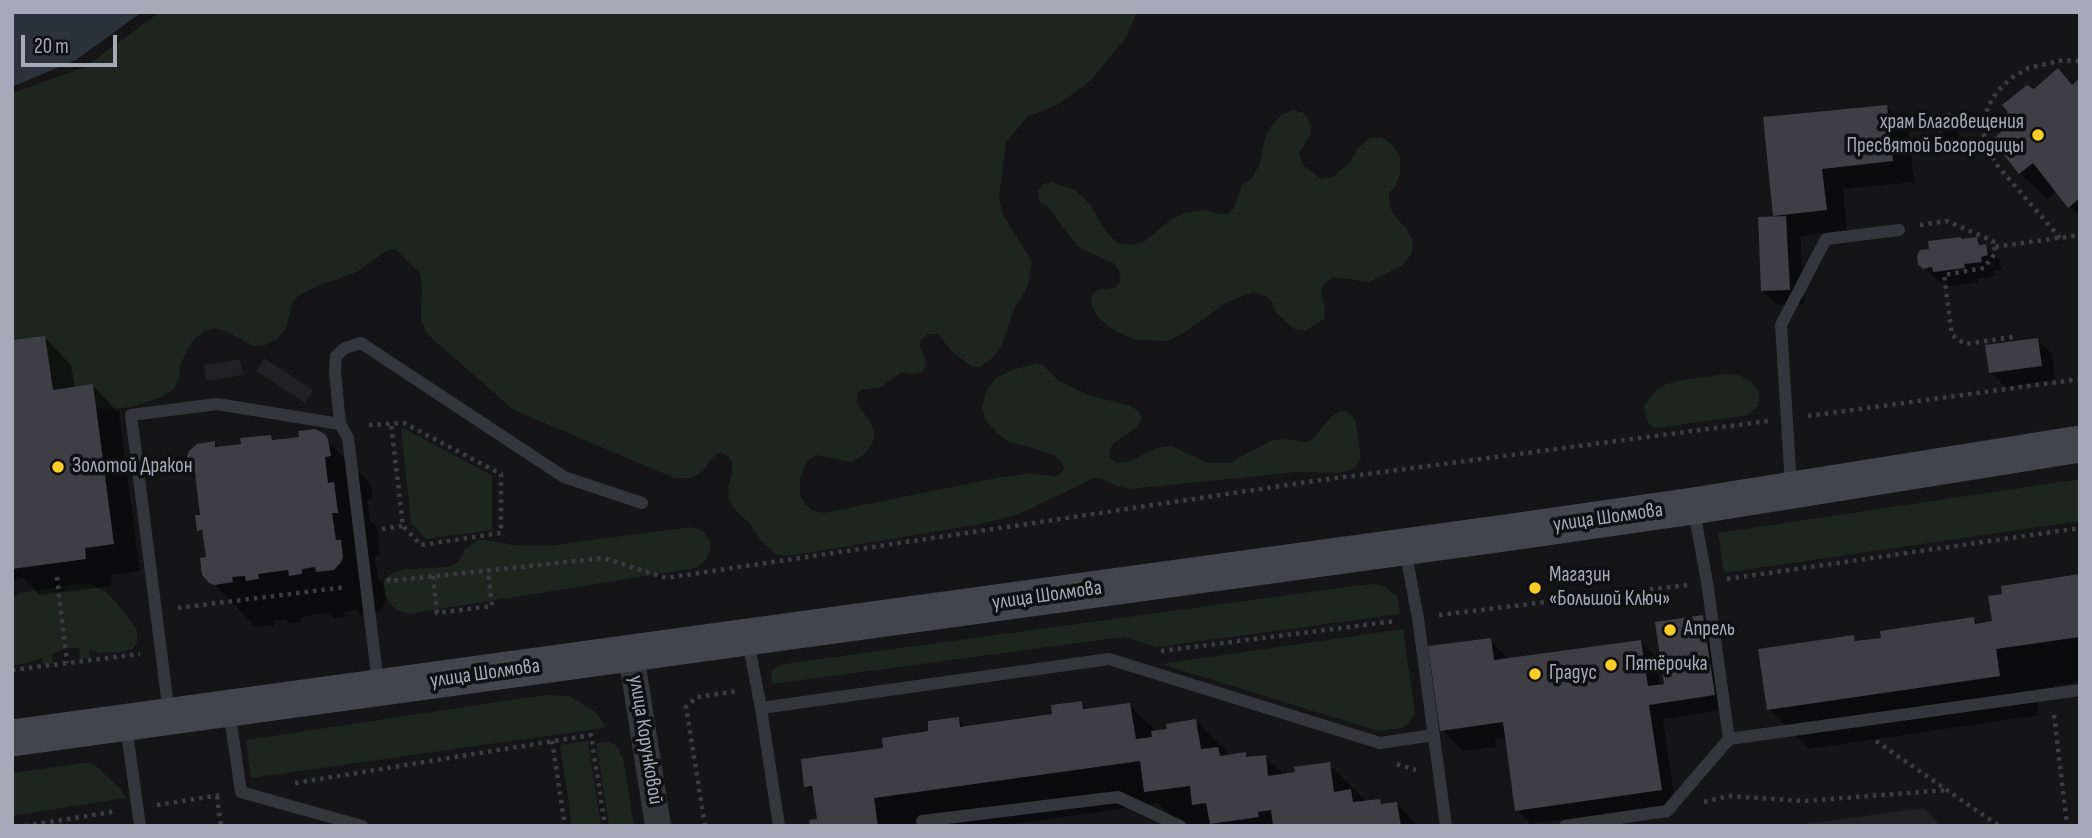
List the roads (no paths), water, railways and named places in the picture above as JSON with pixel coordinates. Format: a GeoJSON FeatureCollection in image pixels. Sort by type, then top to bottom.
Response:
{"type":"FeatureCollection","features":[{"type":"Feature","properties":{"kind":"street","name":"улица Шолмова"},"geometry":{"type":"LineString","coordinates":[[12,738],[1405,547],[1693,506],[2080,444]]}},
{"type":"Feature","properties":{"kind":"street","name":"улица Корунковой"},"geometry":{"type":"LineString","coordinates":[[631,654],[658,826]]}},
{"type":"Feature","properties":{"kind":"lane"},"geometry":{"type":"LineString","coordinates":[[1791,490],[1781,325],[1826,239],[1899,230]]}},
{"type":"Feature","properties":{"kind":"lane"},"geometry":{"type":"LineString","coordinates":[[379,689],[348,438],[340,424],[336,356],[345,348],[360,343],[564,477],[642,503]]}},
{"type":"Feature","properties":{"kind":"lane"},"geometry":{"type":"LineString","coordinates":[[169,717],[131,415],[217,404],[340,424]]}},
{"type":"Feature","properties":{"kind":"lane"},"geometry":{"type":"LineString","coordinates":[[1693,506],[1707,582],[1729,738]]}},
{"type":"Feature","properties":{"kind":"lane"},"geometry":{"type":"LineString","coordinates":[[1405,547],[1418,618],[1446,826]]}},
{"type":"Feature","properties":{"kind":"lane"},"geometry":{"type":"LineString","coordinates":[[747,637],[779,826]]}},
{"type":"Feature","properties":{"kind":"lane"},"geometry":{"type":"LineString","coordinates":[[761,708],[1109,659],[1380,743],[1434,735]]}},
{"type":"Feature","properties":{"kind":"lane"},"geometry":{"type":"LineString","coordinates":[[1565,826],[1667,811],[1729,738],[2080,690]]}},
{"type":"Feature","properties":{"kind":"lane"},"geometry":{"type":"LineString","coordinates":[[229,709],[241,792],[362,826]]}},
{"type":"Feature","properties":{"kind":"lane"},"geometry":{"type":"LineString","coordinates":[[126,724],[140,826]]}},
{"type":"Feature","properties":{"kind":"lane"},"geometry":{"type":"LineString","coordinates":[[923,826],[922,821],[1118,797],[1180,826]]}},
{"type":"Feature","properties":{"kind":"place","name":"храм Благовещения Пресвятой Богородицы"},"geometry":{"type":"Point","coordinates":[2038,135]}},
{"type":"Feature","properties":{"kind":"place","name":"Золотой Дракон"},"geometry":{"type":"Point","coordinates":[58,467]}},
{"type":"Feature","properties":{"kind":"place","name":"Магазин «Большой Ключ»"},"geometry":{"type":"Point","coordinates":[1535,588]}},
{"type":"Feature","properties":{"kind":"place","name":"Апрель"},"geometry":{"type":"Point","coordinates":[1670,630]}},
{"type":"Feature","properties":{"kind":"place","name":"Пятёрочка"},"geometry":{"type":"Point","coordinates":[1611,665]}},
{"type":"Feature","properties":{"kind":"place","name":"Градус"},"geometry":{"type":"Point","coordinates":[1535,674]}}]}
